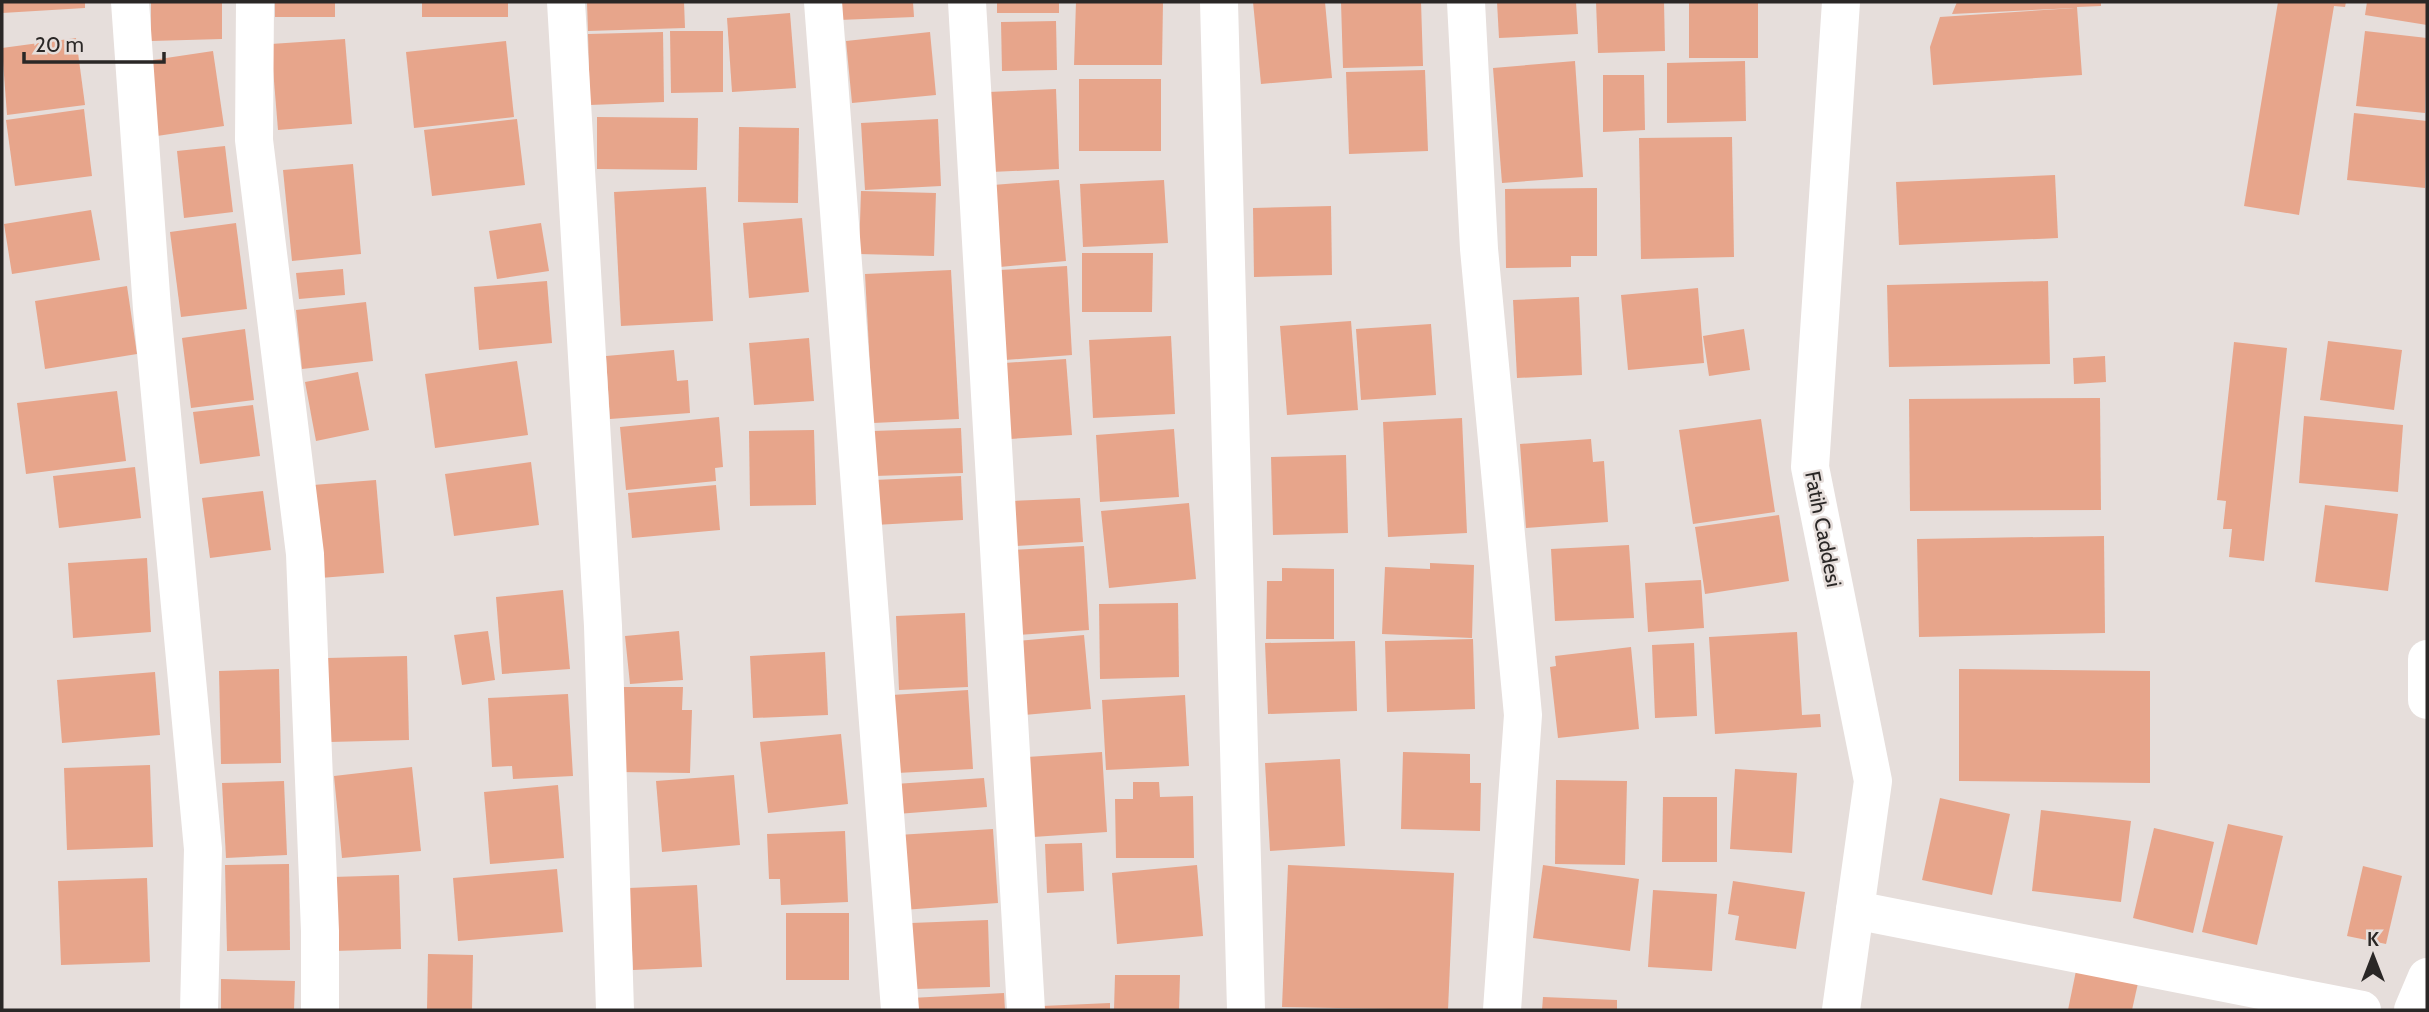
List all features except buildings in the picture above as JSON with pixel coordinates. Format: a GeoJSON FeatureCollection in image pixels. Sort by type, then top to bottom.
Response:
{"type":"FeatureCollection","features":[{"type":"Feature","properties":{"kind":"street"},"geometry":{"type":"LineString","coordinates":[[130,2],[152,309],[203,849],[199,1010]]}},
{"type":"Feature","properties":{"kind":"street"},"geometry":{"type":"LineString","coordinates":[[255,2],[254,141],[304,554],[320,931],[320,1010]]}},
{"type":"Feature","properties":{"kind":"street"},"geometry":{"type":"LineString","coordinates":[[566,2],[603,626],[615,1010]]}},
{"type":"Feature","properties":{"kind":"street"},"geometry":{"type":"LineString","coordinates":[[823,2],[900,1010]]}},
{"type":"Feature","properties":{"kind":"street"},"geometry":{"type":"LineString","coordinates":[[967,2],[1026,1010]]}},
{"type":"Feature","properties":{"kind":"street"},"geometry":{"type":"LineString","coordinates":[[1219,2],[1246,1010]]}},
{"type":"Feature","properties":{"kind":"street"},"geometry":{"type":"LineString","coordinates":[[1466,2],[1479,249],[1523,715],[1502,1010]]}},
{"type":"Feature","properties":{"kind":"street","name":"Fatih Caddesi"},"geometry":{"type":"LineString","coordinates":[[1841,2],[1810,467],[1873,781],[1841,1010]]}},
{"type":"Feature","properties":{"kind":"street"},"geometry":{"type":"LineString","coordinates":[[2427,659],[2427,700]]}},
{"type":"Feature","properties":{"kind":"street"},"geometry":{"type":"LineString","coordinates":[[1855,910],[2362,1010]]}},
{"type":"Feature","properties":{"kind":"street"},"geometry":{"type":"LineString","coordinates":[[2413,1010],[2427,977]]}}]}
